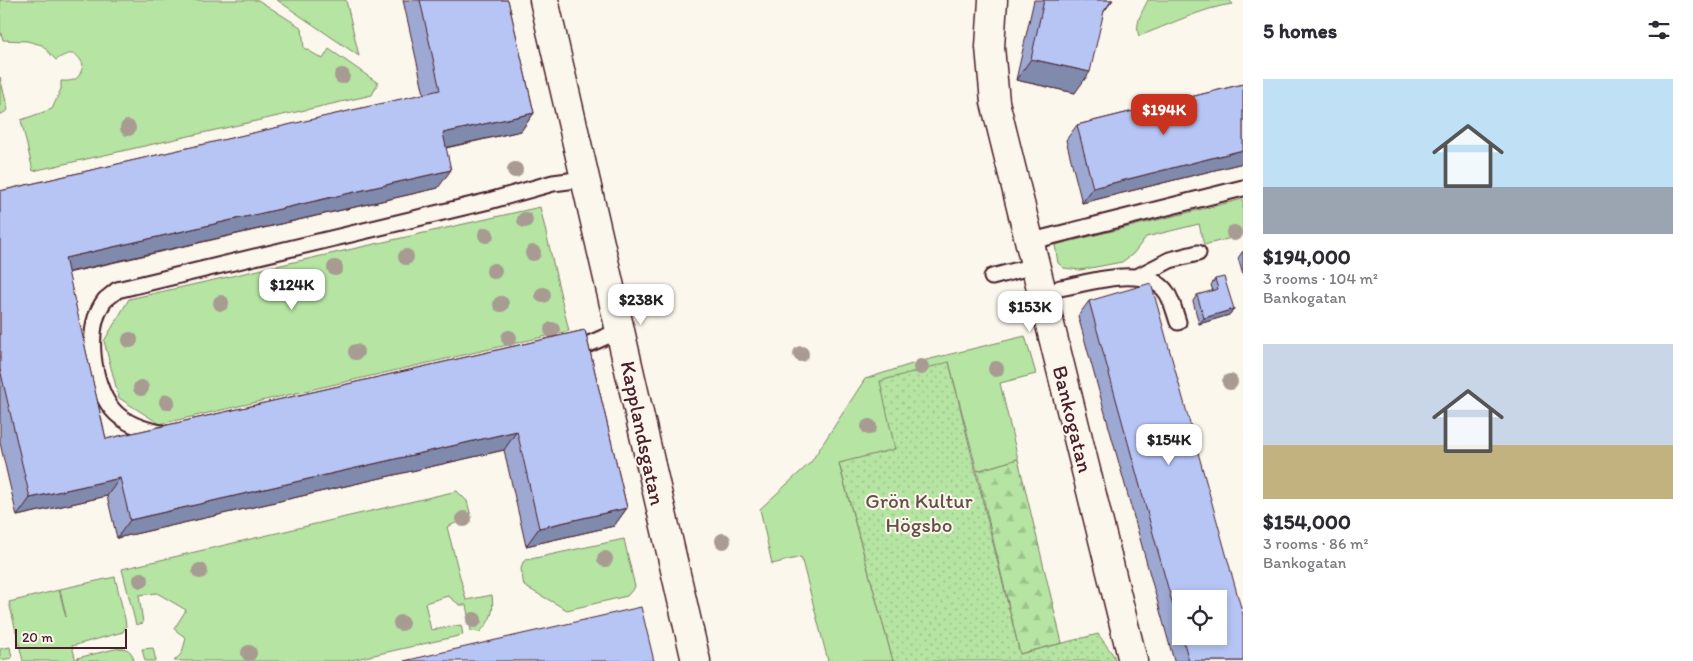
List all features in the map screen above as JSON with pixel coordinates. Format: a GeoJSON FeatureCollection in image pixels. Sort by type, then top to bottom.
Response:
{"type":"FeatureCollection","features":[{"type":"Feature","properties":{"kind":"street","name":"Kapplandsgatan"},"geometry":{"type":"LineString","coordinates":[[544,0],[696,661]]}},
{"type":"Feature","properties":{"kind":"street","name":"Bankogatan"},"geometry":{"type":"LineString","coordinates":[[993,0],[990,47],[995,102],[1031,254],[1134,661]]}},
{"type":"Feature","properties":{"kind":"lane"},"geometry":{"type":"LineString","coordinates":[[179,432],[170,434],[152,432],[129,423],[112,410],[102,393],[94,365],[92,339],[96,320],[105,301],[117,290],[553,183],[584,179]]}},
{"type":"Feature","properties":{"kind":"lane"},"geometry":{"type":"LineString","coordinates":[[992,277],[1031,254],[1243,188]]}},
{"type":"Feature","properties":{"kind":"lane"},"geometry":{"type":"LineString","coordinates":[[1137,277],[1170,260],[1198,253]]}},
{"type":"Feature","properties":{"kind":"lane"},"geometry":{"type":"LineString","coordinates":[[1060,288],[1106,279],[1137,277],[1154,281],[1166,293],[1178,322]]}},
{"type":"Feature","properties":{"kind":"lane"},"geometry":{"type":"LineString","coordinates":[[551,349],[590,344],[621,330]]}},
{"type":"Feature","properties":{"kind":"green space"},"geometry":{"type":"Polygon","coordinates":[[[0,0],[258,0],[302,28],[304,48],[323,59],[329,49],[378,83],[372,95],[33,171],[21,120],[52,109],[61,89],[61,81],[74,80],[79,76],[83,65],[78,57],[72,54],[64,55],[56,60],[42,45],[27,41],[3,40],[0,30],[0,0]]]}},
{"type":"Feature","properties":{"kind":"green space"},"geometry":{"type":"Polygon","coordinates":[[[277,0],[346,0],[359,56],[277,0]]]}},
{"type":"Feature","properties":{"kind":"green space"},"geometry":{"type":"Polygon","coordinates":[[[1148,0],[1229,0],[1233,4],[1198,13],[1139,36],[1138,22],[1148,0]]]}},
{"type":"Feature","properties":{"kind":"green space"},"geometry":{"type":"Polygon","coordinates":[[[0,77],[8,110],[0,115],[0,77]]]}},
{"type":"Feature","properties":{"kind":"green space"},"geometry":{"type":"Polygon","coordinates":[[[1243,199],[1243,235],[1204,245],[1199,224],[1146,237],[1133,254],[1122,262],[1080,270],[1064,268],[1058,263],[1055,245],[1243,199]]]}},
{"type":"Feature","properties":{"kind":"green space"},"geometry":{"type":"Polygon","coordinates":[[[540,207],[569,331],[160,424],[119,398],[104,341],[129,299],[540,207]]]}},
{"type":"Feature","properties":{"kind":"green space"},"geometry":{"type":"Polygon","coordinates":[[[1025,336],[1036,374],[1000,383],[1018,459],[977,471],[949,362],[895,449],[839,464],[893,661],[828,661],[801,557],[772,564],[760,509],[811,462],[865,379],[918,362],[1025,336]]]}},
{"type":"Feature","properties":{"kind":"green space","name":"Grön Kultur Högsbo"},"geometry":{"type":"Polygon","coordinates":[[[949,362],[1020,654],[1098,634],[1114,656],[1115,661],[893,661],[839,463],[895,449],[880,381],[949,362]]]}},
{"type":"Feature","properties":{"kind":"green space"},"geometry":{"type":"Polygon","coordinates":[[[1018,459],[1062,643],[1020,654],[977,471],[1018,459]]]}},
{"type":"Feature","properties":{"kind":"green space"},"geometry":{"type":"Polygon","coordinates":[[[457,491],[467,501],[471,516],[447,527],[466,600],[492,595],[493,606],[491,615],[480,632],[471,631],[466,605],[460,605],[448,596],[425,603],[431,630],[461,625],[463,635],[347,661],[174,661],[182,653],[186,638],[174,629],[186,610],[157,593],[139,595],[143,623],[136,625],[122,569],[457,491]]]}},
{"type":"Feature","properties":{"kind":"green space"},"geometry":{"type":"Polygon","coordinates":[[[624,539],[635,587],[627,596],[567,610],[524,586],[521,569],[523,562],[526,560],[624,539]]]}},
{"type":"Feature","properties":{"kind":"green space"},"geometry":{"type":"Polygon","coordinates":[[[115,577],[125,619],[126,626],[123,632],[72,646],[76,661],[23,661],[9,602],[59,590],[66,617],[60,589],[115,577]]]}},
{"type":"Feature","properties":{"kind":"green space"},"geometry":{"type":"Polygon","coordinates":[[[10,647],[12,658],[0,660],[0,649],[10,647]]]}},
{"type":"Feature","properties":{"kind":"green space"},"geometry":{"type":"Polygon","coordinates":[[[119,648],[130,651],[134,661],[78,661],[77,658],[119,648]]]}},
{"type":"Feature","properties":{"kind":"green space"},"geometry":{"type":"Polygon","coordinates":[[[153,648],[156,661],[145,661],[142,649],[153,648]]]}},
{"type":"Feature","properties":{"kind":"building"},"geometry":{"type":"Polygon","coordinates":[[[420,0],[508,0],[534,113],[443,133],[451,170],[65,258],[106,439],[585,330],[627,508],[539,528],[517,431],[130,520],[120,478],[30,498],[0,369],[0,191],[440,90],[420,0]]]}},
{"type":"Feature","properties":{"kind":"building"},"geometry":{"type":"Polygon","coordinates":[[[1044,0],[1112,0],[1104,11],[1090,72],[1031,59],[1044,0]]]}},
{"type":"Feature","properties":{"kind":"building"},"geometry":{"type":"Polygon","coordinates":[[[1243,84],[1243,150],[1093,188],[1077,125],[1243,84]]]}},
{"type":"Feature","properties":{"kind":"building"},"geometry":{"type":"Polygon","coordinates":[[[1224,277],[1234,309],[1204,318],[1197,295],[1218,289],[1215,279],[1224,277]]]}},
{"type":"Feature","properties":{"kind":"building"},"geometry":{"type":"Polygon","coordinates":[[[1151,283],[1243,615],[1243,661],[1189,661],[1185,645],[1227,645],[1227,590],[1172,590],[1172,602],[1089,301],[1151,283]]]}},
{"type":"Feature","properties":{"kind":"building"},"geometry":{"type":"Polygon","coordinates":[[[641,607],[654,661],[404,661],[641,607]]]}}]}
